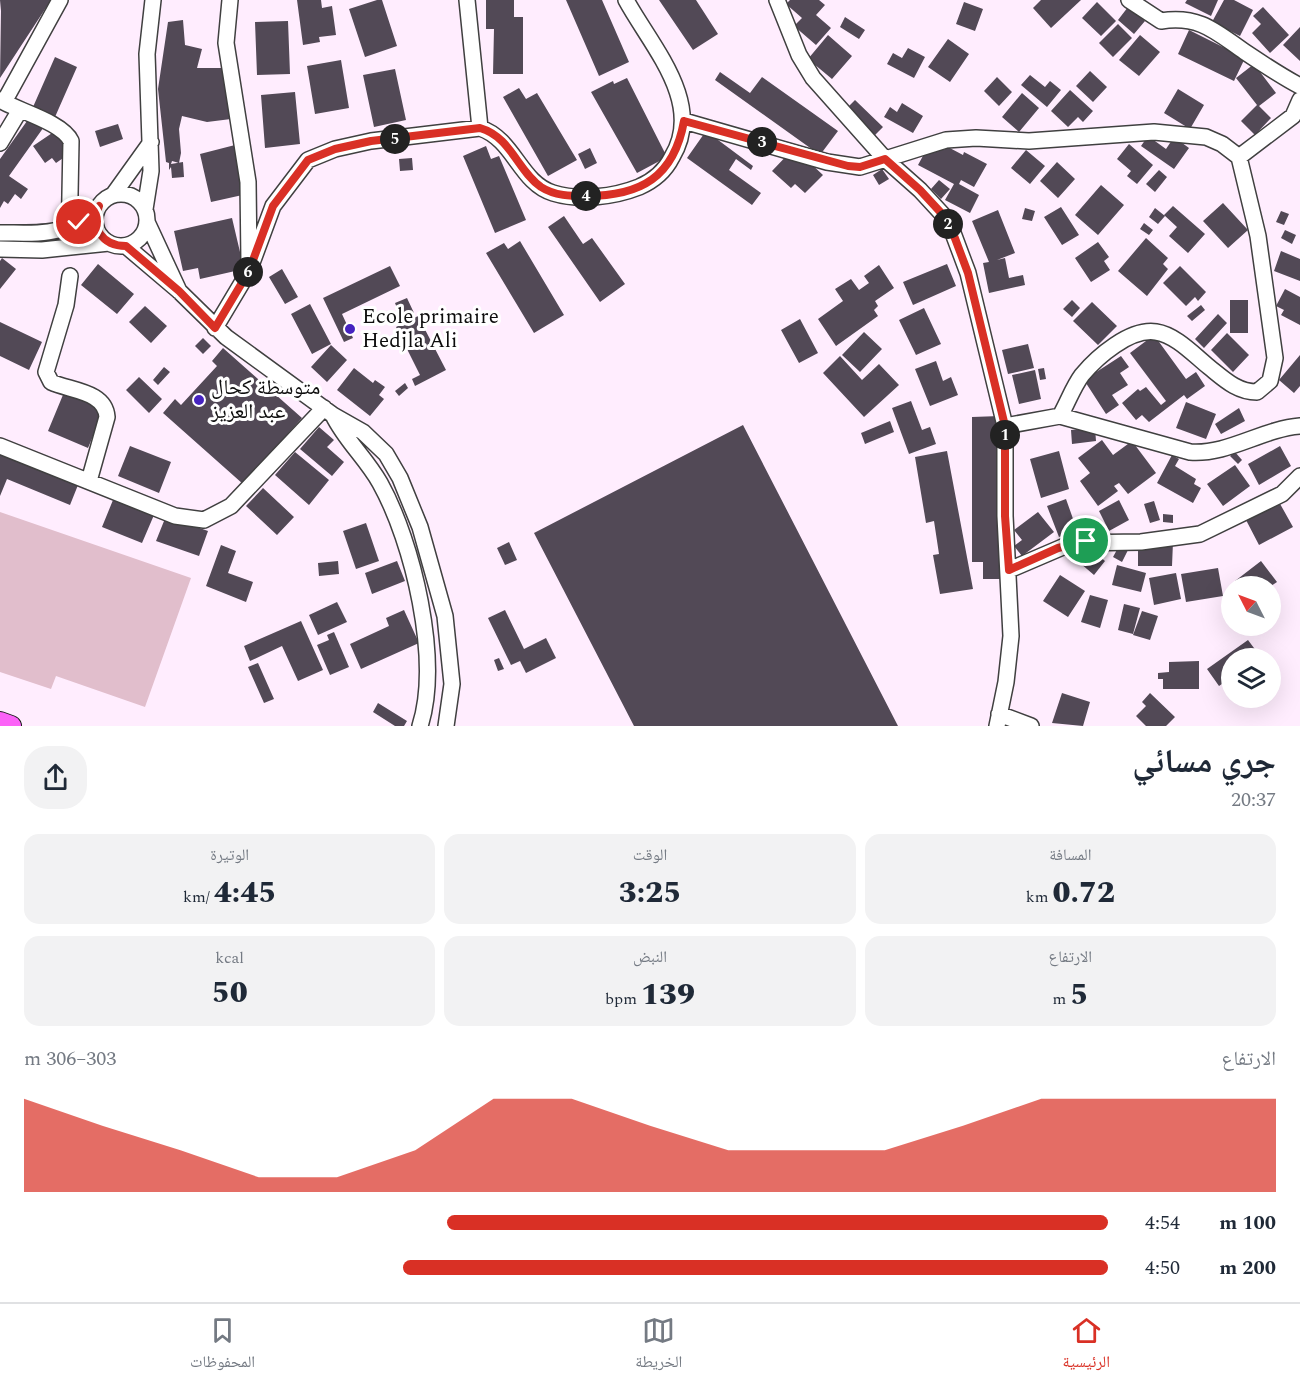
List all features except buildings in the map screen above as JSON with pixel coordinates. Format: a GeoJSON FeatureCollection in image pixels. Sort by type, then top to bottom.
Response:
{"type":"FeatureCollection","features":[{"type":"Feature","properties":{"kind":"main road"},"geometry":{"type":"LineString","coordinates":[[0,722],[11,726]]}},
{"type":"Feature","properties":{"kind":"street"},"geometry":{"type":"LineString","coordinates":[[60,0],[2,101],[63,131],[71,141],[69,247]]}},
{"type":"Feature","properties":{"kind":"street"},"geometry":{"type":"LineString","coordinates":[[126,246],[141,237],[151,171],[147,54],[153,0]]}},
{"type":"Feature","properties":{"kind":"street"},"geometry":{"type":"LineString","coordinates":[[230,0],[226,43],[248,182],[249,271]]}},
{"type":"Feature","properties":{"kind":"street"},"geometry":{"type":"LineString","coordinates":[[467,0],[480,128]]}},
{"type":"Feature","properties":{"kind":"street"},"geometry":{"type":"LineString","coordinates":[[215,328],[249,271],[273,206],[308,160],[335,149],[371,141],[480,128],[503,141],[535,182],[544,189],[569,196],[622,194],[659,175],[679,146],[684,121],[677,90],[626,0]]}},
{"type":"Feature","properties":{"kind":"street"},"geometry":{"type":"LineString","coordinates":[[777,0],[799,55],[813,78],[885,159],[933,202],[953,233],[978,310],[1005,426],[1005,516],[1011,636],[998,720],[1031,726]]}},
{"type":"Feature","properties":{"kind":"street"},"geometry":{"type":"LineString","coordinates":[[1129,0],[1161,21],[1177,19],[1214,29],[1242,50],[1300,86]]}},
{"type":"Feature","properties":{"kind":"street"},"geometry":{"type":"LineString","coordinates":[[1239,157],[1293,116],[1300,100]]}},
{"type":"Feature","properties":{"kind":"street"},"geometry":{"type":"LineString","coordinates":[[0,143],[20,110]]}},
{"type":"Feature","properties":{"kind":"street"},"geometry":{"type":"LineString","coordinates":[[684,121],[848,166],[860,167],[946,140],[976,138],[1029,141],[1154,132],[1206,137],[1222,144],[1239,157],[1258,236],[1268,298],[1275,358],[1270,381],[1257,392],[1240,390],[1171,337],[1157,332],[1145,332],[1134,334],[1094,363],[1077,382],[1060,416]]}},
{"type":"Feature","properties":{"kind":"street"},"geometry":{"type":"LineString","coordinates":[[0,233],[46,233],[70,228],[113,195],[151,142]]}},
{"type":"Feature","properties":{"kind":"street"},"geometry":{"type":"LineString","coordinates":[[113,195],[130,195],[137,199],[179,291]]}},
{"type":"Feature","properties":{"kind":"street"},"geometry":{"type":"LineString","coordinates":[[99,206],[95,222],[98,231],[109,243]]}},
{"type":"Feature","properties":{"kind":"street"},"geometry":{"type":"LineString","coordinates":[[0,249],[32,250],[109,243],[126,246],[179,291],[215,328],[328,412],[363,432],[386,454],[400,478],[420,527],[445,616],[451,658],[452,693],[446,726]]}},
{"type":"Feature","properties":{"kind":"street"},"geometry":{"type":"LineString","coordinates":[[70,276],[66,305],[46,372],[51,382],[98,398],[106,407],[107,417],[89,481]]}},
{"type":"Feature","properties":{"kind":"street"},"geometry":{"type":"LineString","coordinates":[[0,446],[175,516],[204,520],[231,506],[328,412]]}},
{"type":"Feature","properties":{"kind":"street"},"geometry":{"type":"LineString","coordinates":[[328,412],[380,483],[412,567],[427,640],[427,687],[420,726]]}},
{"type":"Feature","properties":{"kind":"street"},"geometry":{"type":"LineString","coordinates":[[1005,426],[1060,416],[1190,452],[1203,453],[1272,430],[1300,426]]}},
{"type":"Feature","properties":{"kind":"street"},"geometry":{"type":"LineString","coordinates":[[1009,570],[1072,543],[1149,542],[1200,534],[1282,494],[1300,476]]}},
{"type":"Feature","properties":{"kind":"shaded area"},"geometry":{"type":"Polygon","coordinates":[[[0,512],[191,578],[145,707],[56,676],[51,689],[0,672],[0,512]]]}},
{"type":"Feature","properties":{"kind":"place","name":"Ecole primaire Hedjla Ali"},"geometry":{"type":"Point","coordinates":[350,329]}},
{"type":"Feature","properties":{"kind":"place","name":"متوسطة كحال عبد العزيز"},"geometry":{"type":"Point","coordinates":[199,400]}},
{"type":"Feature","properties":{"kind":"route"},"geometry":{"type":"LineString","coordinates":[[79,222],[99,206],[95,222],[102,238],[117,246],[126,246],[163,280],[179,291],[215,328],[249,271],[273,206],[289,181],[308,160],[335,149],[371,141],[480,128],[503,141],[535,182],[544,189],[569,196],[622,194],[644,185],[659,175],[669,163],[679,146],[684,121],[848,166],[860,167],[885,159],[933,202],[944,216],[960,249],[968,273],[1005,426],[1005,516],[1009,570],[1058,548],[1086,541]]}}]}
